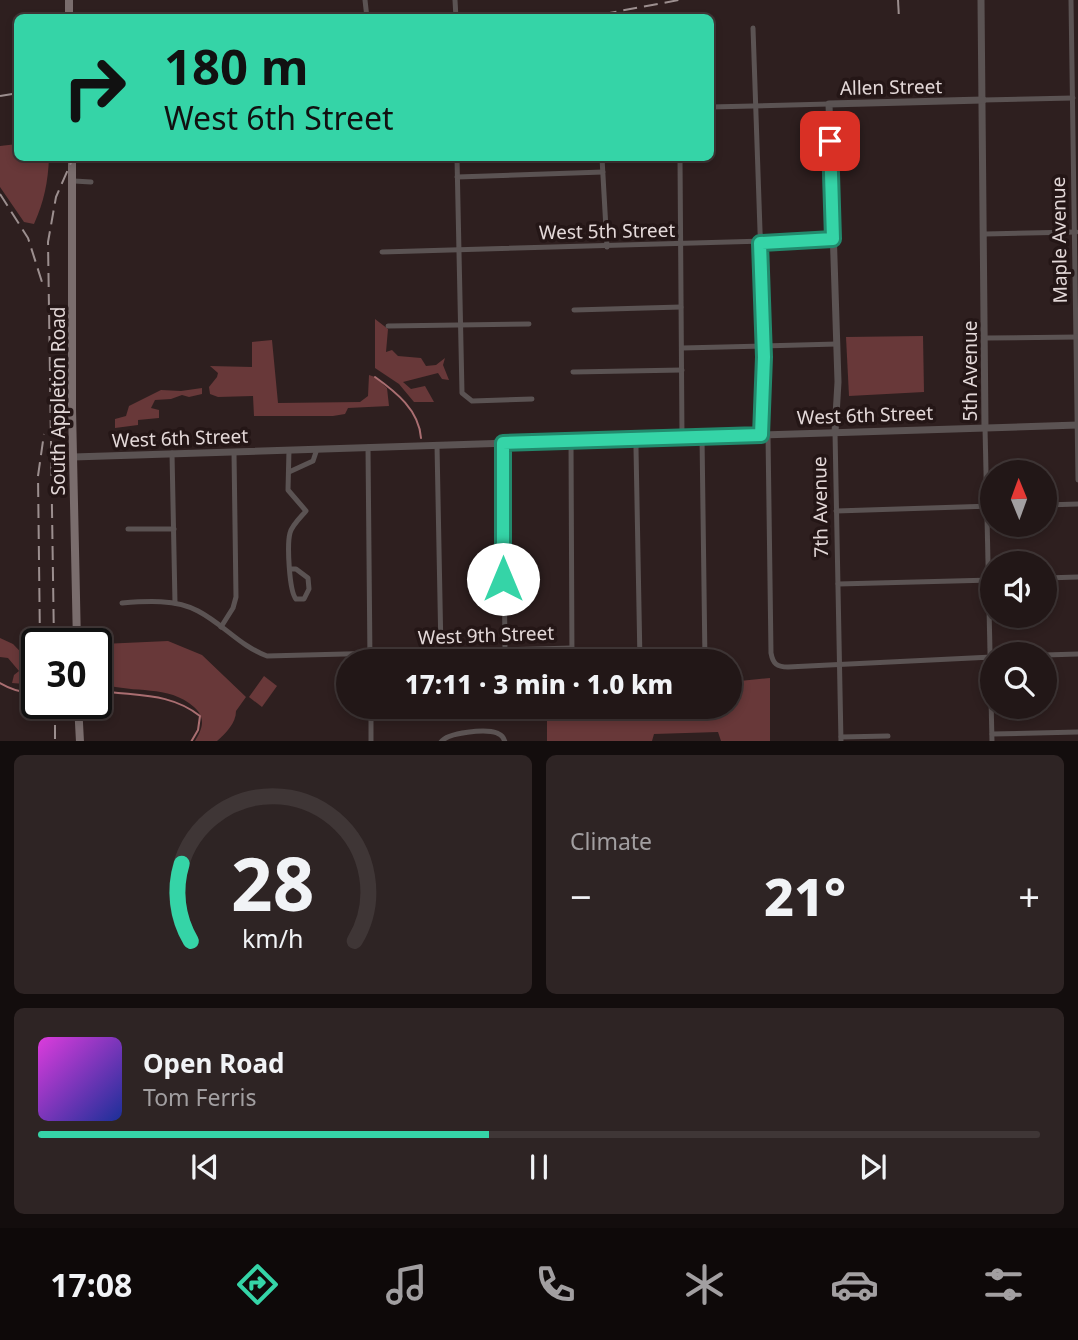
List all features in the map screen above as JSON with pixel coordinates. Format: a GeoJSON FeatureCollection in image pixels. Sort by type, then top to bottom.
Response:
{"type":"FeatureCollection","features":[{"type":"Feature","properties":{"kind":"main road","name":"South Appleton Road"},"geometry":{"type":"LineString","coordinates":[[72,161],[77,628]]}},
{"type":"Feature","properties":{"kind":"main road"},"geometry":{"type":"LineString","coordinates":[[78,719],[78,741]]}},
{"type":"Feature","properties":{"kind":"street","name":"5th Avenue"},"geometry":{"type":"LineString","coordinates":[[982,0],[987,460]]}},
{"type":"Feature","properties":{"kind":"street","name":"Maple Avenue"},"geometry":{"type":"LineString","coordinates":[[1071,0],[1077,232],[1078,480]]}},
{"type":"Feature","properties":{"kind":"street"},"geometry":{"type":"LineString","coordinates":[[753,28],[771,653],[774,663],[788,667],[980,657]]}},
{"type":"Feature","properties":{"kind":"street","name":"Allen Street"},"geometry":{"type":"LineString","coordinates":[[714,107],[1073,98]]}},
{"type":"Feature","properties":{"kind":"street","name":"7th Avenue"},"geometry":{"type":"LineString","coordinates":[[828,104],[838,382],[835,432],[841,739]]}},
{"type":"Feature","properties":{"kind":"street"},"geometry":{"type":"LineString","coordinates":[[457,161],[462,393],[472,401],[532,399]]}},
{"type":"Feature","properties":{"kind":"street"},"geometry":{"type":"LineString","coordinates":[[602,161],[607,247]]}},
{"type":"Feature","properties":{"kind":"street"},"geometry":{"type":"LineString","coordinates":[[680,161],[682,437]]}},
{"type":"Feature","properties":{"kind":"street"},"geometry":{"type":"LineString","coordinates":[[457,177],[603,172]]}},
{"type":"Feature","properties":{"kind":"street"},"geometry":{"type":"LineString","coordinates":[[74,181],[91,182]]}},
{"type":"Feature","properties":{"kind":"street"},"geometry":{"type":"LineString","coordinates":[[985,234],[1077,232]]}},
{"type":"Feature","properties":{"kind":"street","name":"West 5th Street"},"geometry":{"type":"LineString","coordinates":[[382,252],[833,239]]}},
{"type":"Feature","properties":{"kind":"street"},"geometry":{"type":"LineString","coordinates":[[575,310],[681,307]]}},
{"type":"Feature","properties":{"kind":"street"},"geometry":{"type":"LineString","coordinates":[[388,326],[529,324]]}},
{"type":"Feature","properties":{"kind":"street"},"geometry":{"type":"LineString","coordinates":[[985,338],[1077,337]]}},
{"type":"Feature","properties":{"kind":"street"},"geometry":{"type":"LineString","coordinates":[[682,348],[837,344]]}},
{"type":"Feature","properties":{"kind":"street"},"geometry":{"type":"LineString","coordinates":[[573,372],[682,370]]}},
{"type":"Feature","properties":{"kind":"street","name":"West 6th Street"},"geometry":{"type":"LineString","coordinates":[[73,457],[1078,425]]}},
{"type":"Feature","properties":{"kind":"street"},"geometry":{"type":"LineString","coordinates":[[702,436],[705,649]]}},
{"type":"Feature","properties":{"kind":"street"},"geometry":{"type":"LineString","coordinates":[[639,439],[636,448],[640,649]]}},
{"type":"Feature","properties":{"kind":"street"},"geometry":{"type":"LineString","coordinates":[[571,441],[572,649]]}},
{"type":"Feature","properties":{"kind":"street"},"geometry":{"type":"LineString","coordinates":[[503,443],[505,649]]}},
{"type":"Feature","properties":{"kind":"street"},"geometry":{"type":"LineString","coordinates":[[437,446],[442,649]]}},
{"type":"Feature","properties":{"kind":"street"},"geometry":{"type":"LineString","coordinates":[[368,447],[370,649]]}},
{"type":"Feature","properties":{"kind":"street"},"geometry":{"type":"LineString","coordinates":[[289,472],[313,461],[317,449]]}},
{"type":"Feature","properties":{"kind":"street"},"geometry":{"type":"LineString","coordinates":[[289,450],[288,490],[306,510],[290,534],[290,569],[291,594],[296,599],[304,599],[309,589],[308,578],[296,569],[290,569]]}},
{"type":"Feature","properties":{"kind":"street"},"geometry":{"type":"LineString","coordinates":[[220,626],[233,608],[236,597],[234,452]]}},
{"type":"Feature","properties":{"kind":"street"},"geometry":{"type":"LineString","coordinates":[[172,453],[175,603]]}},
{"type":"Feature","properties":{"kind":"street"},"geometry":{"type":"LineString","coordinates":[[1057,505],[1078,504]]}},
{"type":"Feature","properties":{"kind":"street"},"geometry":{"type":"LineString","coordinates":[[836,511],[980,507]]}},
{"type":"Feature","properties":{"kind":"street"},"geometry":{"type":"LineString","coordinates":[[128,529],[174,529]]}},
{"type":"Feature","properties":{"kind":"street"},"geometry":{"type":"LineString","coordinates":[[1057,578],[1078,577]]}},
{"type":"Feature","properties":{"kind":"street"},"geometry":{"type":"LineString","coordinates":[[838,584],[980,580]]}},
{"type":"Feature","properties":{"kind":"street","name":"West 9th Street"},"geometry":{"type":"LineString","coordinates":[[122,603],[175,603],[197,610],[252,650],[267,656],[336,657]]}},
{"type":"Feature","properties":{"kind":"street"},"geometry":{"type":"LineString","coordinates":[[1057,655],[1078,654]]}},
{"type":"Feature","properties":{"kind":"street"},"geometry":{"type":"LineString","coordinates":[[371,719],[371,741]]}},
{"type":"Feature","properties":{"kind":"street","name":"5th Avenue"},"geometry":{"type":"LineString","coordinates":[[992,719],[992,741]]}},
{"type":"Feature","properties":{"kind":"street"},"geometry":{"type":"LineString","coordinates":[[442,741],[449,735],[488,732],[496,733],[504,739]]}},
{"type":"Feature","properties":{"kind":"street"},"geometry":{"type":"LineString","coordinates":[[1068,732],[1068,741]]}},
{"type":"Feature","properties":{"kind":"street"},"geometry":{"type":"LineString","coordinates":[[992,734],[1078,732]]}},
{"type":"Feature","properties":{"kind":"street"},"geometry":{"type":"LineString","coordinates":[[841,739],[888,736]]}},
{"type":"Feature","properties":{"kind":"shaded area"},"geometry":{"type":"Polygon","coordinates":[[[14,144],[14,161],[49,161],[45,192],[34,224],[24,222],[0,187],[0,146],[14,144]]]}},
{"type":"Feature","properties":{"kind":"shaded area"},"geometry":{"type":"Polygon","coordinates":[[[375,319],[388,329],[386,352],[392,350],[398,356],[421,358],[426,366],[436,365],[445,358],[443,365],[449,380],[442,379],[438,373],[403,382],[411,389],[425,386],[434,402],[414,402],[399,384],[375,368],[375,319]]]}},
{"type":"Feature","properties":{"kind":"shaded area"},"geometry":{"type":"Polygon","coordinates":[[[923,336],[924,392],[849,396],[846,337],[923,336]]]}},
{"type":"Feature","properties":{"kind":"shaded area"},"geometry":{"type":"Polygon","coordinates":[[[272,340],[278,403],[360,402],[368,396],[369,375],[387,388],[389,406],[348,408],[345,414],[333,416],[254,416],[253,396],[218,397],[210,394],[209,387],[218,373],[210,366],[252,367],[252,342],[272,340]]]}},
{"type":"Feature","properties":{"kind":"shaded area"},"geometry":{"type":"Polygon","coordinates":[[[202,388],[202,394],[155,400],[151,408],[159,410],[159,418],[138,420],[138,425],[115,428],[115,419],[126,416],[129,406],[161,390],[202,388]]]}},
{"type":"Feature","properties":{"kind":"shaded area"},"geometry":{"type":"Polygon","coordinates":[[[0,638],[13,644],[21,652],[21,684],[12,683],[14,675],[19,671],[8,658],[0,657],[0,638]]]}},
{"type":"Feature","properties":{"kind":"shaded area"},"geometry":{"type":"Polygon","coordinates":[[[168,641],[202,655],[246,697],[236,711],[230,728],[217,741],[195,741],[202,719],[198,711],[184,700],[162,692],[112,686],[112,644],[168,641]]]}},
{"type":"Feature","properties":{"kind":"shaded area"},"geometry":{"type":"Polygon","coordinates":[[[264,676],[277,686],[262,707],[249,697],[264,676]]]}},
{"type":"Feature","properties":{"kind":"shaded area"},"geometry":{"type":"Polygon","coordinates":[[[770,678],[770,741],[721,741],[718,732],[654,734],[652,741],[547,741],[547,719],[742,719],[742,681],[770,678]]]}},
{"type":"Feature","properties":{"kind":"waterway"},"geometry":{"type":"LineString","coordinates":[[375,377],[411,410],[421,438]]}},
{"type":"Feature","properties":{"kind":"waterway"},"geometry":{"type":"LineString","coordinates":[[0,683],[21,691]]}},
{"type":"Feature","properties":{"kind":"waterway"},"geometry":{"type":"LineString","coordinates":[[112,692],[150,696],[176,702],[188,708],[200,716],[198,730],[192,741]]}},
{"type":"Feature","properties":{"kind":"railway"},"geometry":{"type":"LineString","coordinates":[[604,14],[679,0]]}},
{"type":"Feature","properties":{"kind":"railway"},"geometry":{"type":"LineString","coordinates":[[898,0],[899,18]]}},
{"type":"Feature","properties":{"kind":"railway"},"geometry":{"type":"LineString","coordinates":[[0,96],[14,94]]}},
{"type":"Feature","properties":{"kind":"railway"},"geometry":{"type":"LineString","coordinates":[[54,628],[48,242],[56,197],[72,161]]}},
{"type":"Feature","properties":{"kind":"railway"},"geometry":{"type":"LineString","coordinates":[[0,194],[28,238],[42,282]]}},
{"type":"Feature","properties":{"kind":"railway"},"geometry":{"type":"LineString","coordinates":[[40,628],[38,476],[44,434]]}},
{"type":"Feature","properties":{"kind":"railway"},"geometry":{"type":"LineString","coordinates":[[55,719],[55,741]]}},
{"type":"Feature","properties":{"kind":"route"},"geometry":{"type":"LineString","coordinates":[[503,579],[503,443],[761,435],[764,357],[760,243],[833,239],[830,141]]}}]}
